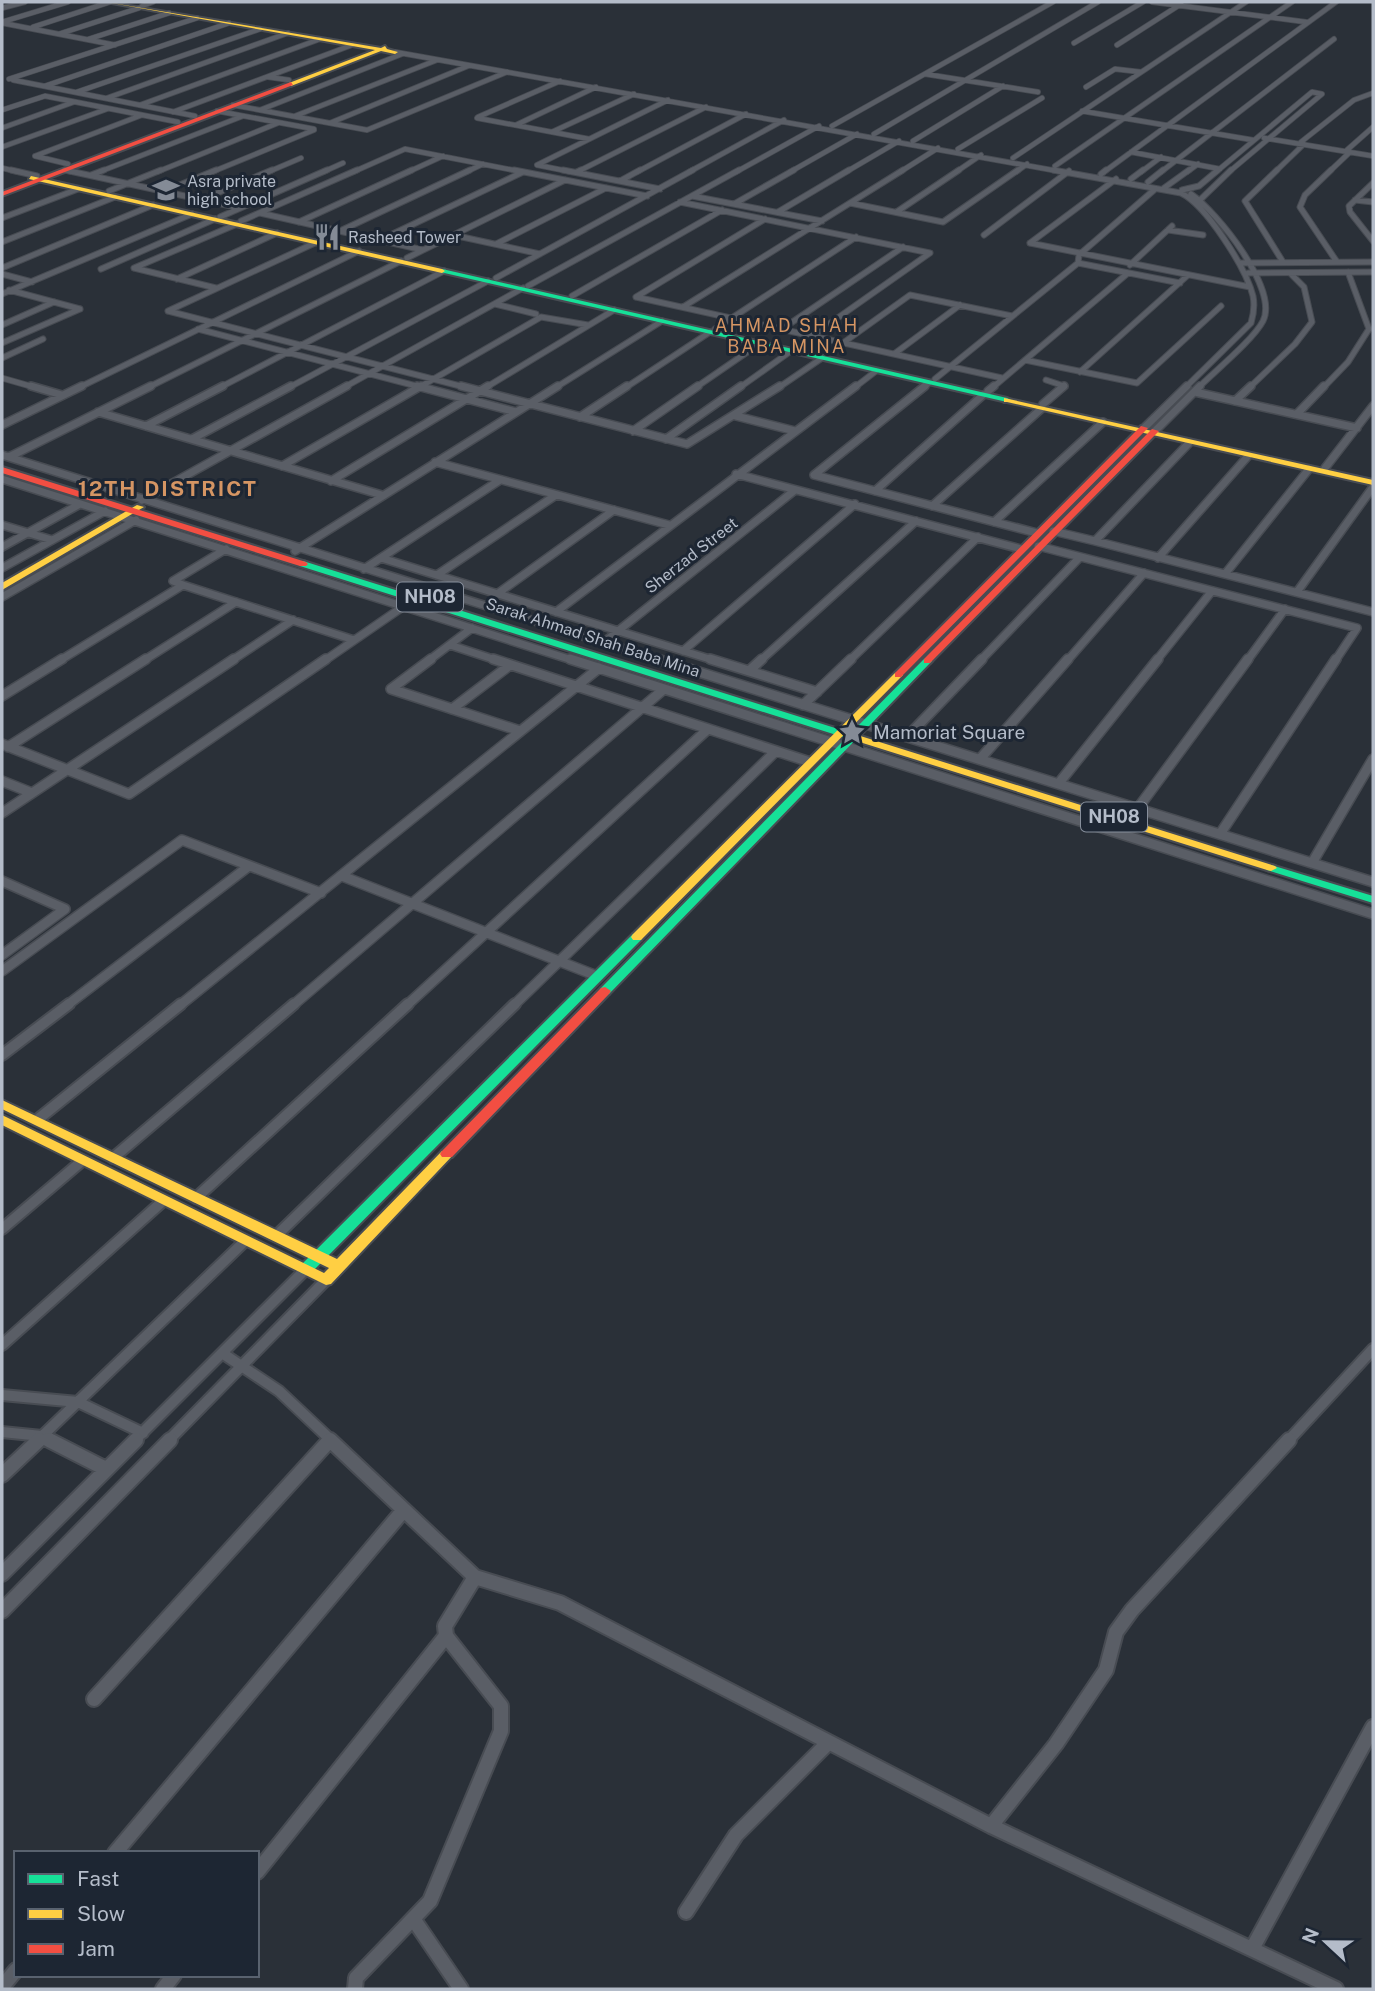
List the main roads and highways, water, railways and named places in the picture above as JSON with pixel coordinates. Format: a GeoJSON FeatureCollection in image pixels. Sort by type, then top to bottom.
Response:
{"type":"FeatureCollection","features":[{"type":"Feature","properties":{"kind":"main road"},"geometry":{"type":"LineString","coordinates":[[109,2],[145,5],[169,13],[385,50]]}},
{"type":"Feature","properties":{"kind":"main road"},"geometry":{"type":"LineString","coordinates":[[118,2],[385,50]]}},
{"type":"Feature","properties":{"kind":"main road"},"geometry":{"type":"LineString","coordinates":[[66,167],[176,117],[195,116],[289,80],[385,50]]}},
{"type":"Feature","properties":{"kind":"main road"},"geometry":{"type":"LineString","coordinates":[[2,192],[385,50]]}},
{"type":"Feature","properties":{"kind":"main road"},"geometry":{"type":"LineString","coordinates":[[38,178],[192,214],[239,218],[492,280]]}},
{"type":"Feature","properties":{"kind":"main road"},"geometry":{"type":"LineString","coordinates":[[38,178],[217,218]]}},
{"type":"Feature","properties":{"kind":"main road"},"geometry":{"type":"LineString","coordinates":[[239,218],[277,233],[404,259],[444,271],[572,296],[670,322]]}},
{"type":"Feature","properties":{"kind":"main road"},"geometry":{"type":"LineString","coordinates":[[525,287],[614,310],[1103,422],[1325,468],[1373,483]]}},
{"type":"Feature","properties":{"kind":"main road"},"geometry":{"type":"LineString","coordinates":[[713,331],[876,371],[932,381]]}},
{"type":"Feature","properties":{"kind":"main road"},"geometry":{"type":"LineString","coordinates":[[1042,407],[1189,443],[1373,483]]}},
{"type":"Feature","properties":{"kind":"main road"},"geometry":{"type":"LineString","coordinates":[[1037,540],[1053,531],[1148,431]]}},
{"type":"Feature","properties":{"kind":"main road"},"geometry":{"type":"LineString","coordinates":[[3,1122],[326,1280],[1021,554],[1148,431]]}},
{"type":"Feature","properties":{"kind":"main road","name":"NH08"},"geometry":{"type":"LineString","coordinates":[[4,458],[129,510],[331,562],[849,732],[1373,892]]}},
{"type":"Feature","properties":{"kind":"main road","name":"Sarak Ahmad Shah Baba Mina"},"geometry":{"type":"LineString","coordinates":[[2,470],[849,732]]}},
{"type":"Feature","properties":{"kind":"main road"},"geometry":{"type":"LineString","coordinates":[[2,579],[129,510]]}},
{"type":"Feature","properties":{"kind":"main road"},"geometry":{"type":"LineString","coordinates":[[2,587],[129,510]]}},
{"type":"Feature","properties":{"kind":"main road"},"geometry":{"type":"LineString","coordinates":[[306,1269],[810,762],[849,732]]}},
{"type":"Feature","properties":{"kind":"main road","name":"NH08"},"geometry":{"type":"LineString","coordinates":[[849,732],[1033,798],[1373,900]]}},
{"type":"Feature","properties":{"kind":"main road"},"geometry":{"type":"LineString","coordinates":[[2,1104],[339,1266]]}},
{"type":"Feature","properties":{"kind":"place","name":"Asra private high school"},"geometry":{"type":"Point","coordinates":[166,190]}},
{"type":"Feature","properties":{"kind":"place","name":"Rasheed Tower"},"geometry":{"type":"Point","coordinates":[327,237]}},
{"type":"Feature","properties":{"kind":"place","name":"Mamoriat Square"},"geometry":{"type":"Point","coordinates":[852,732]}},
{"type":"Feature","properties":{"kind":"district","name":"AHMAD SHAH BABA MINA"},"geometry":{"type":"Point","coordinates":[787,336]}},
{"type":"Feature","properties":{"kind":"district","name":"12TH DISTRICT"},"geometry":{"type":"Point","coordinates":[168,489]}}]}
